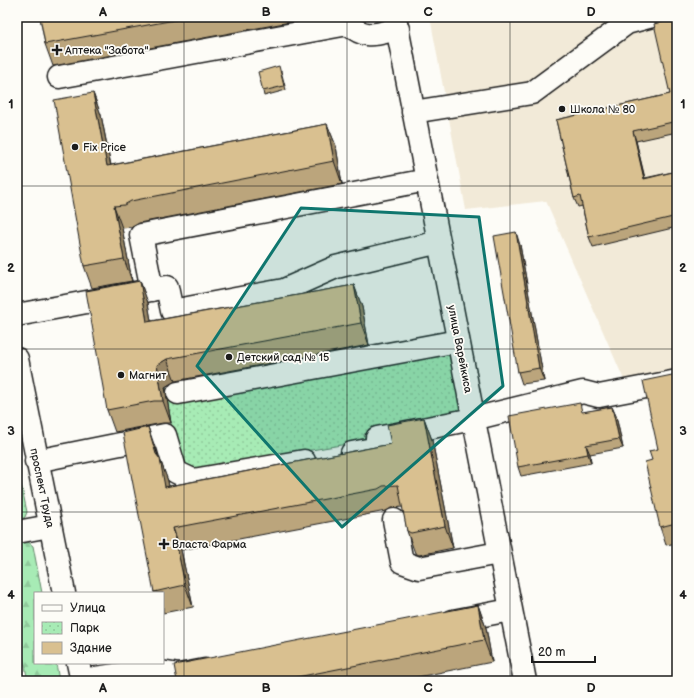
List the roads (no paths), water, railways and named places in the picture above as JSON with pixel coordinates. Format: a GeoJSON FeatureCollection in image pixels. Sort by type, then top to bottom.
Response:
{"type":"FeatureCollection","features":[{"type":"Feature","properties":{"kind":"street"},"geometry":{"type":"LineString","coordinates":[[414,112],[532,92],[627,23],[649,17]]}},
{"type":"Feature","properties":{"kind":"street"},"geometry":{"type":"LineString","coordinates":[[60,77],[348,24],[358,33],[373,35],[396,23]]}},
{"type":"Feature","properties":{"kind":"street","name":"улица Варейкиса"},"geometry":{"type":"LineString","coordinates":[[396,23],[525,681]]}},
{"type":"Feature","properties":{"kind":"street"},"geometry":{"type":"LineString","coordinates":[[152,290],[141,235],[427,180]]}},
{"type":"Feature","properties":{"kind":"street"},"geometry":{"type":"LineString","coordinates":[[17,315],[167,287],[172,311],[284,290],[336,267],[439,242]]}},
{"type":"Feature","properties":{"kind":"street"},"geometry":{"type":"LineString","coordinates":[[178,394],[458,341]]}},
{"type":"Feature","properties":{"kind":"street","name":"проспект Труда"},"geometry":{"type":"LineString","coordinates":[[17,359],[36,461],[64,592]]}},
{"type":"Feature","properties":{"kind":"street"},"geometry":{"type":"LineString","coordinates":[[36,461],[165,435],[176,472],[193,480],[378,448],[377,438],[473,420],[583,392],[599,396],[677,381]]}},
{"type":"Feature","properties":{"kind":"street"},"geometry":{"type":"LineString","coordinates":[[394,520],[402,562],[419,568],[499,553]]}},
{"type":"Feature","properties":{"kind":"street"},"geometry":{"type":"LineString","coordinates":[[17,532],[50,526]]}},
{"type":"Feature","properties":{"kind":"street"},"geometry":{"type":"LineString","coordinates":[[433,625],[510,610]]}},
{"type":"Feature","properties":{"kind":"street"},"geometry":{"type":"LineString","coordinates":[[78,664],[82,681],[148,670],[179,675],[225,666]]}},
{"type":"Feature","properties":{"kind":"place","name":"Аптека \"Забота\""},"geometry":{"type":"Point","coordinates":[57,50]}},
{"type":"Feature","properties":{"kind":"place","name":"Школа № 80"},"geometry":{"type":"Point","coordinates":[562,109]}},
{"type":"Feature","properties":{"kind":"place","name":"Fix Price"},"geometry":{"type":"Point","coordinates":[75,147]}},
{"type":"Feature","properties":{"kind":"place","name":"Детский сад № 15"},"geometry":{"type":"Point","coordinates":[229,357]}},
{"type":"Feature","properties":{"kind":"place","name":"Магнит"},"geometry":{"type":"Point","coordinates":[121,375]}},
{"type":"Feature","properties":{"kind":"place","name":"Власта Фарма"},"geometry":{"type":"Point","coordinates":[164,544]}}]}
